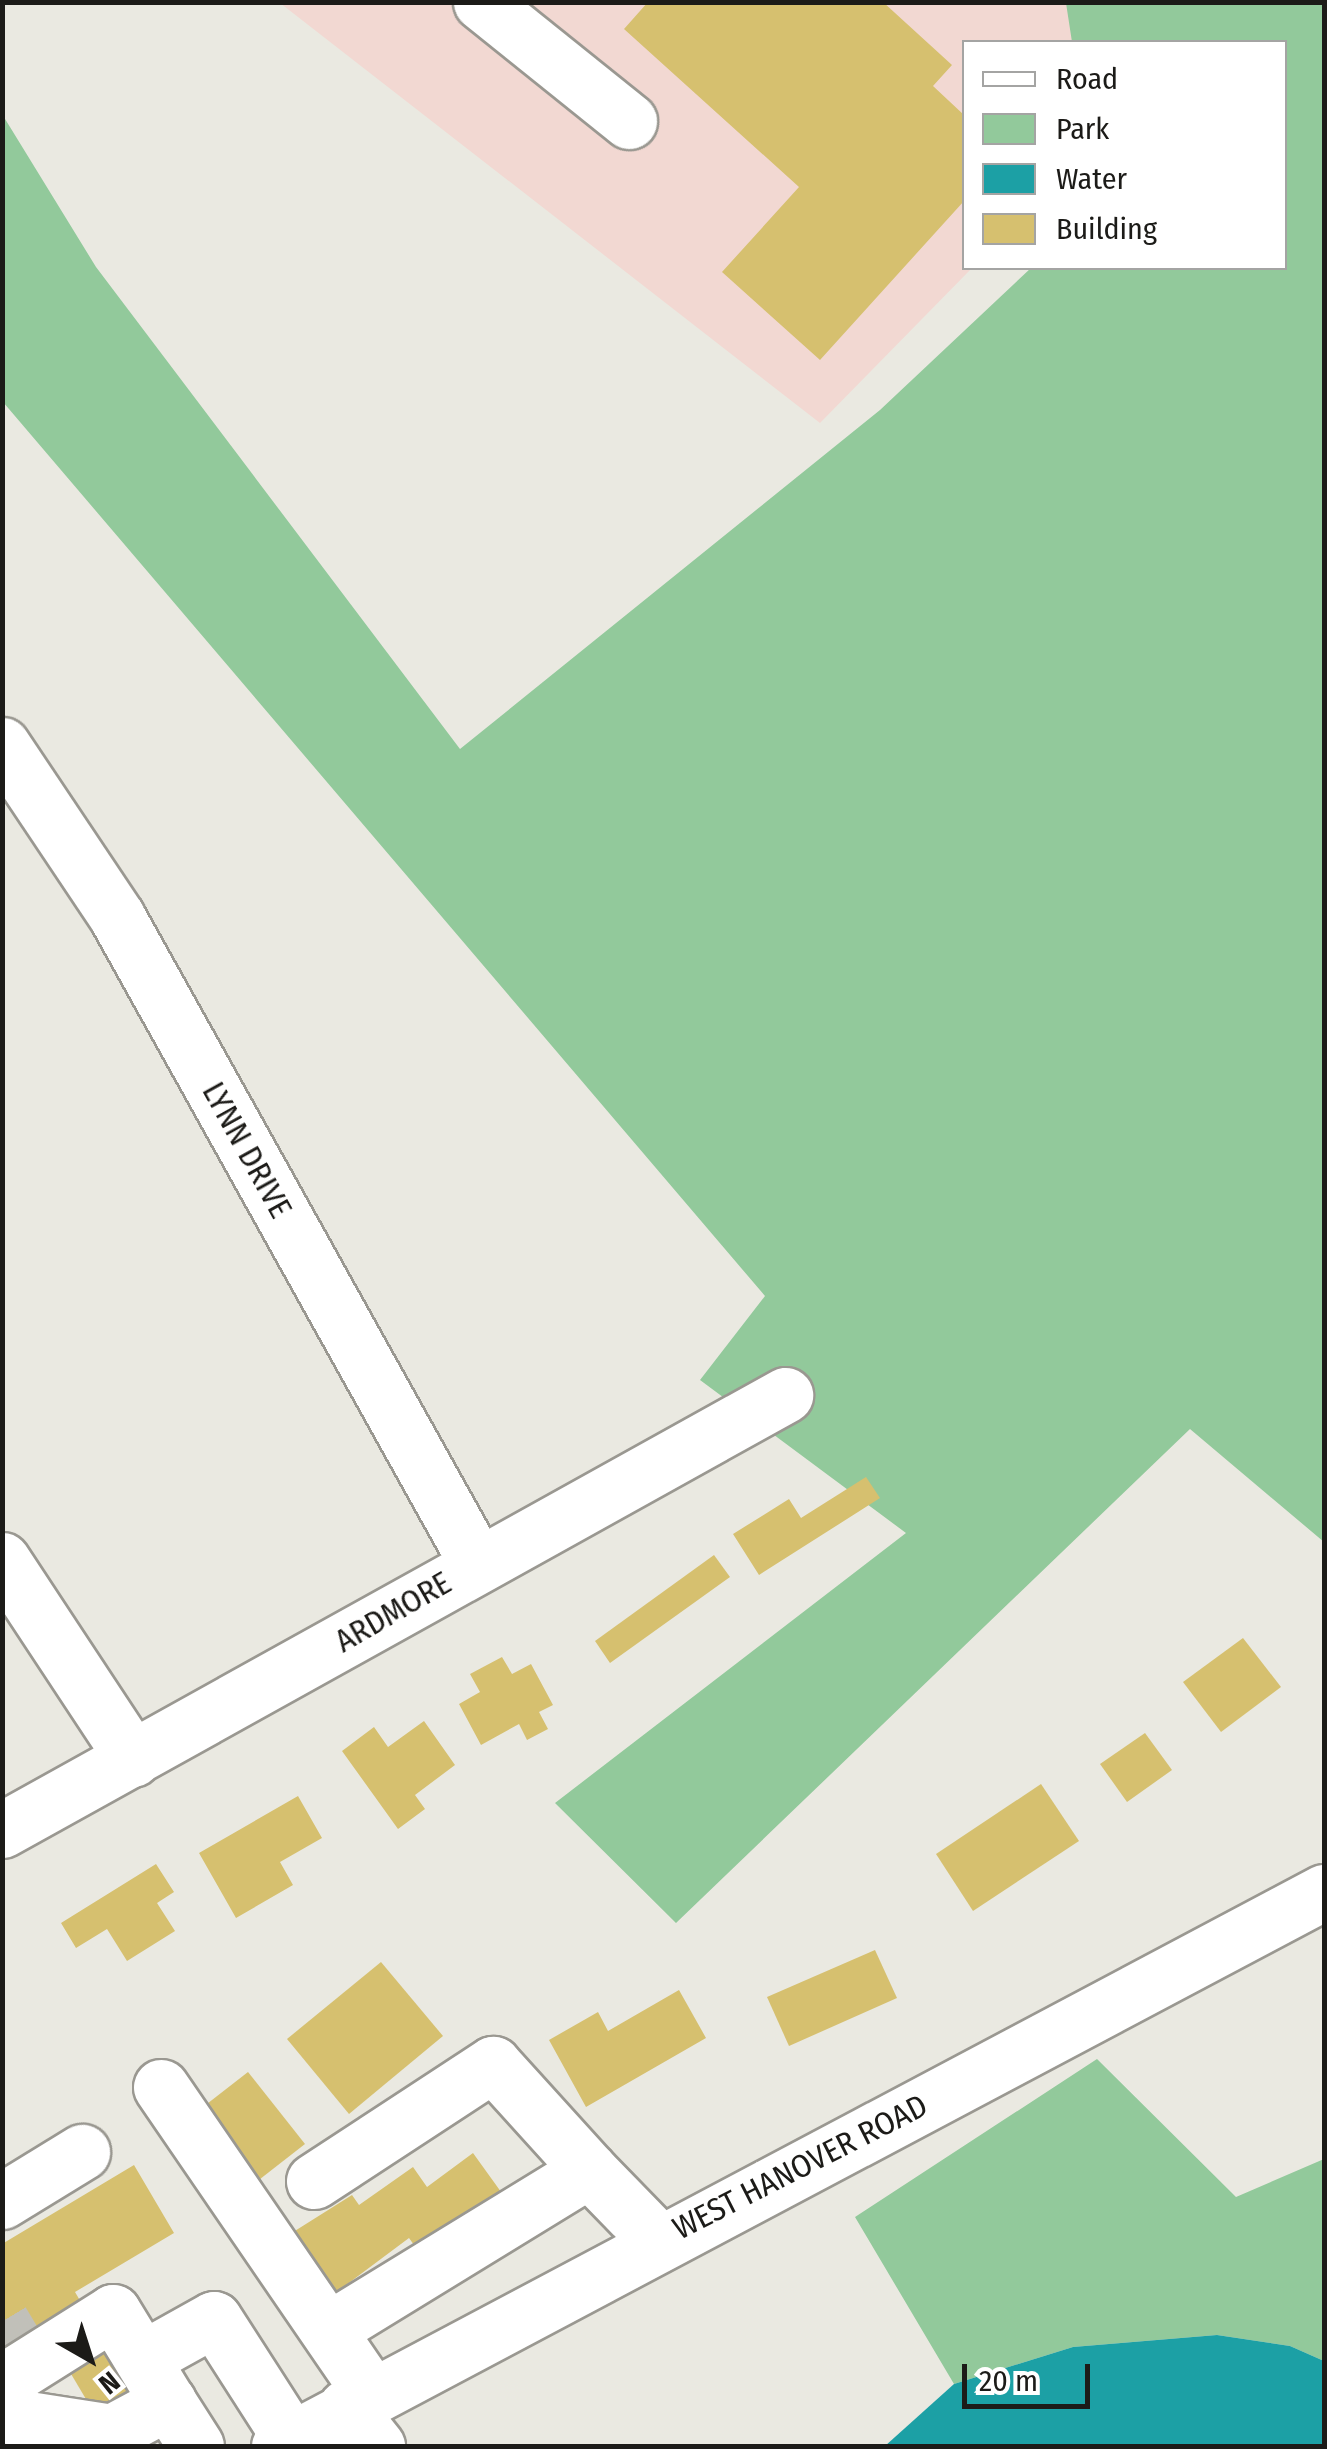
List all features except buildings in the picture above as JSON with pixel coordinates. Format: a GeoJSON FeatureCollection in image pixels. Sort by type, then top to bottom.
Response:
{"type":"FeatureCollection","features":[{"type":"Feature","properties":{"kind":"street"},"geometry":{"type":"LineString","coordinates":[[480,2],[629,122]]}},
{"type":"Feature","properties":{"kind":"street","name":"LYNN DRIVE"},"geometry":{"type":"LineString","coordinates":[[2,746],[117,917],[477,1563]]}},
{"type":"Feature","properties":{"kind":"street","name":"ARDMORE"},"geometry":{"type":"LineString","coordinates":[[2,1830],[785,1395]]}},
{"type":"Feature","properties":{"kind":"street"},"geometry":{"type":"LineString","coordinates":[[2,1560],[134,1759]]}},
{"type":"Feature","properties":{"kind":"street","name":"WEST HANOVER ROAD"},"geometry":{"type":"LineString","coordinates":[[285,2443],[365,2416],[478,2338],[657,2240],[1324,1892]]}},
{"type":"Feature","properties":{"kind":"street"},"geometry":{"type":"LineString","coordinates":[[314,2181],[494,2064],[657,2240]]}},
{"type":"Feature","properties":{"kind":"street"},"geometry":{"type":"LineString","coordinates":[[161,2087],[328,2330],[365,2416]]}},
{"type":"Feature","properties":{"kind":"street"},"geometry":{"type":"LineString","coordinates":[[2,2201],[82,2152]]}},
{"type":"Feature","properties":{"kind":"street"},"geometry":{"type":"LineString","coordinates":[[328,2330],[589,2170]]}},
{"type":"Feature","properties":{"kind":"street"},"geometry":{"type":"LineString","coordinates":[[2,2415],[112,2432],[169,2403],[214,2319],[286,2270]]}},
{"type":"Feature","properties":{"kind":"street"},"geometry":{"type":"LineString","coordinates":[[430,2270],[478,2338]]}},
{"type":"Feature","properties":{"kind":"street"},"geometry":{"type":"LineString","coordinates":[[17,2365],[114,2312],[169,2403]]}},
{"type":"Feature","properties":{"kind":"street"},"geometry":{"type":"LineString","coordinates":[[214,2319],[285,2443]]}},
{"type":"Feature","properties":{"kind":"shaded area"},"geometry":{"type":"Polygon","coordinates":[[[280,3],[1245,3],[1195,40],[962,40],[962,270],[970,270],[820,423],[280,3]]]}},
{"type":"Feature","properties":{"kind":"green space"},"geometry":{"type":"Polygon","coordinates":[[[1066,3],[1324,3],[1324,1542],[1190,1429],[676,1923],[555,1803],[906,1533],[700,1380],[765,1296],[3,402],[2,114],[96,267],[460,749],[880,410],[1029,270],[1287,270],[1287,40],[1072,40],[1066,3]]]}},
{"type":"Feature","properties":{"kind":"green space"},"geometry":{"type":"Polygon","coordinates":[[[1097,2059],[1236,2197],[1324,2159],[1324,2361],[1290,2346],[1217,2335],[1073,2347],[954,2384],[855,2217],[1097,2059]]]}},
{"type":"Feature","properties":{"kind":"water"},"geometry":{"type":"Polygon","coordinates":[[[1217,2335],[1290,2346],[1324,2361],[1324,2446],[885,2446],[954,2384],[1073,2347],[1217,2335]]]}},
{"type":"Feature","properties":{"kind":"tunnel"},"geometry":{"type":"LineString","coordinates":[[2,2321],[19,2349]]}}]}
